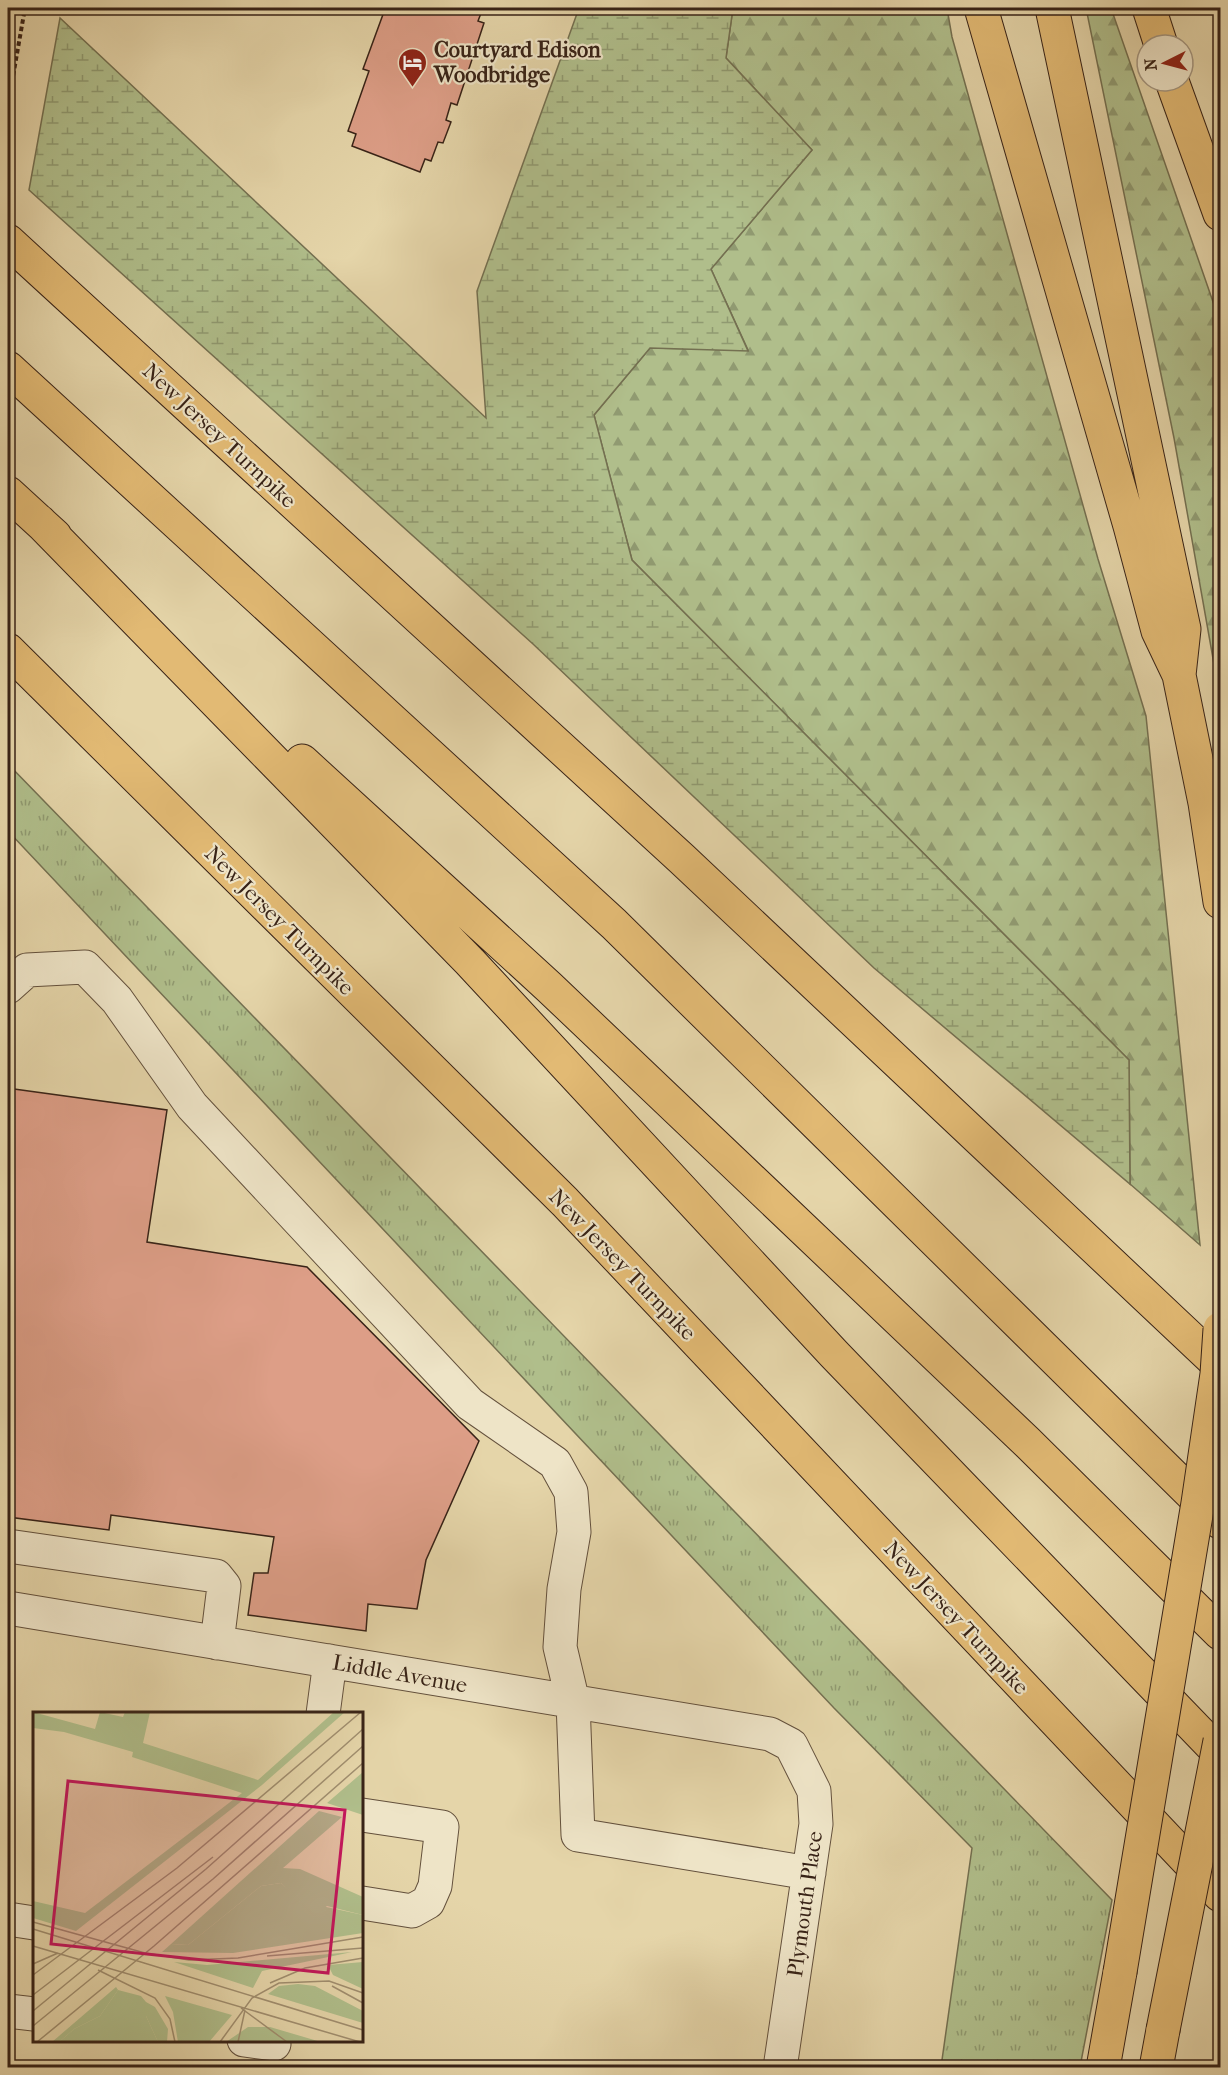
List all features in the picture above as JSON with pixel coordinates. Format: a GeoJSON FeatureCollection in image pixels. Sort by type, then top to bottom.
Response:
{"type":"FeatureCollection","features":[{"type":"Feature","properties":{"kind":"highway"},"geometry":{"type":"LineString","coordinates":[[981,8],[1130,525],[1158,631],[1179,675],[1203,792],[1221,902]]}},
{"type":"Feature","properties":{"kind":"highway"},"geometry":{"type":"LineString","coordinates":[[1052,8],[1184,629],[1179,675]]}},
{"type":"Feature","properties":{"kind":"highway"},"geometry":{"type":"LineString","coordinates":[[1149,8],[1157,33]]}},
{"type":"Feature","properties":{"kind":"highway"},"geometry":{"type":"LineString","coordinates":[[1176,93],[1221,214]]}},
{"type":"Feature","properties":{"kind":"highway","name":"New Jersey Turnpike"},"geometry":{"type":"LineString","coordinates":[[8,241],[682,859],[1221,1366]]}},
{"type":"Feature","properties":{"kind":"highway"},"geometry":{"type":"LineString","coordinates":[[8,368],[614,924],[1221,1522]]}},
{"type":"Feature","properties":{"kind":"highway"},"geometry":{"type":"LineString","coordinates":[[8,493],[549,987],[1027,1442],[1221,1633]]}},
{"type":"Feature","properties":{"kind":"highway"},"geometry":{"type":"LineString","coordinates":[[39,521],[470,962],[834,1354],[1221,1754]]}},
{"type":"Feature","properties":{"kind":"highway","name":"New Jersey Turnpike"},"geometry":{"type":"LineString","coordinates":[[11,653],[565,1203],[1221,1895]]}},
{"type":"Feature","properties":{"kind":"highway"},"geometry":{"type":"LineString","coordinates":[[1103,2067],[1198,1503],[1217,1374],[1221,1329]]}},
{"type":"Feature","properties":{"kind":"highway"},"geometry":{"type":"LineString","coordinates":[[1156,2067],[1221,1741]]}},
{"type":"Feature","properties":{"kind":"street"},"geometry":{"type":"LineString","coordinates":[[8,987],[27,970],[85,967],[117,1000],[192,1106],[470,1404],[555,1462],[571,1492],[574,1532],[564,1590],[560,1647],[573,1702],[578,1835],[809,1873]]}},
{"type":"Feature","properties":{"kind":"street"},"geometry":{"type":"LineString","coordinates":[[8,1546],[216,1576],[224,1586],[218,1643]]}},
{"type":"Feature","properties":{"kind":"street","name":"Liddle Avenue"},"geometry":{"type":"LineString","coordinates":[[8,1608],[770,1734],[791,1745]]}},
{"type":"Feature","properties":{"kind":"street"},"geometry":{"type":"LineString","coordinates":[[323,1712],[330,1661]]}},
{"type":"Feature","properties":{"kind":"street","name":"Plymouth Place"},"geometry":{"type":"LineString","coordinates":[[780,2067],[816,1824],[814,1791],[791,1745]]}},
{"type":"Feature","properties":{"kind":"street"},"geometry":{"type":"LineString","coordinates":[[363,1815],[442,1827],[435,1886],[428,1902],[412,1911],[363,1903]]}},
{"type":"Feature","properties":{"kind":"street"},"geometry":{"type":"LineString","coordinates":[[8,1919],[33,1923]]}},
{"type":"Feature","properties":{"kind":"street"},"geometry":{"type":"LineString","coordinates":[[8,2011],[33,2014]]}},
{"type":"Feature","properties":{"kind":"path"},"geometry":{"type":"LineString","coordinates":[[8,105],[25,8]]}},
{"type":"Feature","properties":{"kind":"green space"},"geometry":{"type":"Polygon","coordinates":[[[579,8],[733,8],[726,58],[812,150],[711,269],[748,351],[650,348],[594,415],[632,560],[1129,1060],[1130,1184],[874,968],[533,644],[29,190],[60,18],[486,418],[477,291],[579,8]]]}},
{"type":"Feature","properties":{"kind":"green space"},"geometry":{"type":"Polygon","coordinates":[[[733,8],[947,8],[952,37],[1098,559],[1146,716],[1200,1245],[1130,1184],[1129,1060],[632,560],[594,415],[650,348],[748,350],[711,269],[812,150],[726,58],[733,8]]]}},
{"type":"Feature","properties":{"kind":"green space"},"geometry":{"type":"Polygon","coordinates":[[[1086,8],[1111,8],[1135,77],[1135,93],[1141,93],[1220,322],[1220,698],[1174,438],[1086,8]]]}},
{"type":"Feature","properties":{"kind":"green space"},"geometry":{"type":"Polygon","coordinates":[[[8,764],[1112,1900],[1080,2067],[941,2067],[972,1848],[834,1708],[8,831],[8,764]]]}},
{"type":"Feature","properties":{"kind":"building","name":"Courtyard Edison Woodbridge"},"geometry":{"type":"Polygon","coordinates":[[[397,8],[483,8],[478,21],[484,23],[457,105],[451,103],[446,120],[451,122],[443,143],[438,142],[431,161],[425,159],[420,172],[352,146],[356,134],[348,131],[369,71],[363,69],[385,9],[395,12],[397,8]]]}},
{"type":"Feature","properties":{"kind":"building"},"geometry":{"type":"Polygon","coordinates":[[[14,1089],[167,1110],[147,1242],[307,1267],[479,1441],[426,1560],[417,1609],[368,1604],[366,1631],[248,1615],[254,1573],[268,1573],[274,1537],[111,1515],[109,1530],[8,1517],[8,1104],[12,1105],[14,1089]]]}},
{"type":"Feature","properties":{"kind":"place","name":"Courtyard Edison Woodbridge"},"geometry":{"type":"Point","coordinates":[413,88]}}]}
